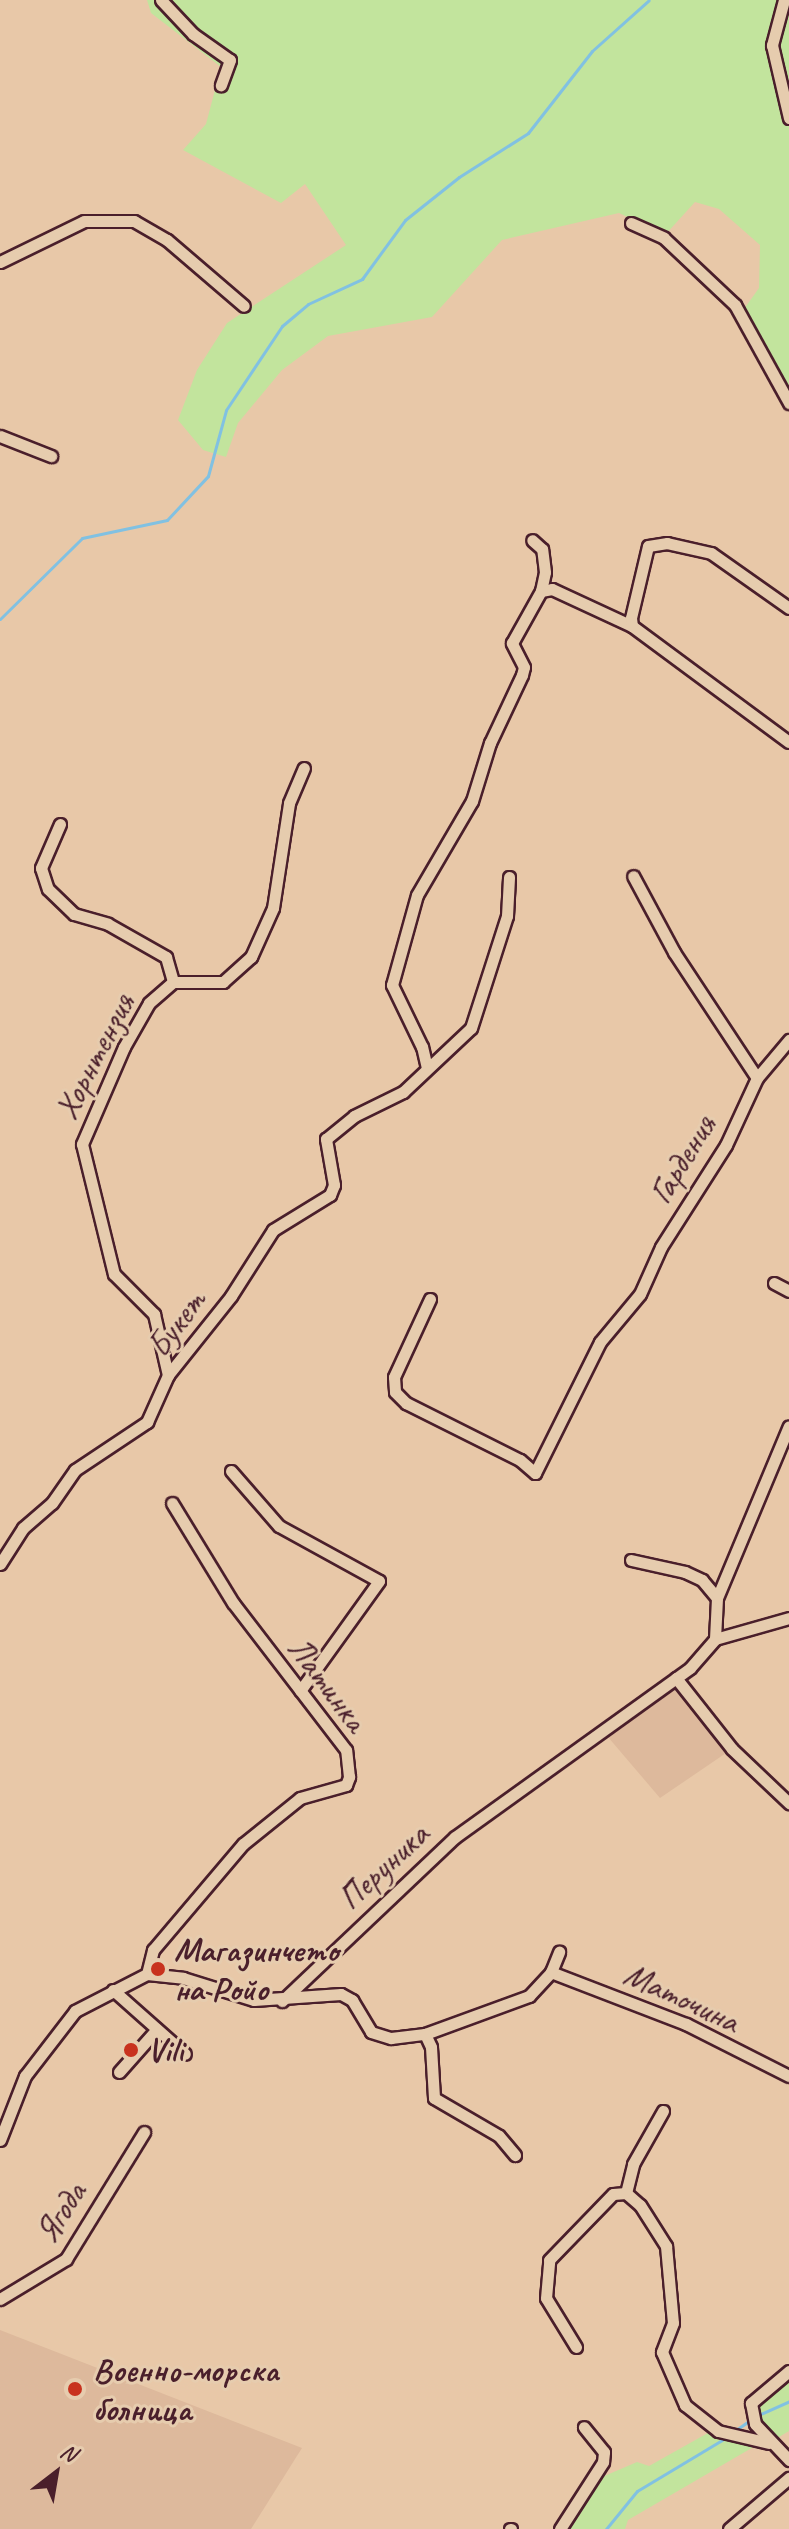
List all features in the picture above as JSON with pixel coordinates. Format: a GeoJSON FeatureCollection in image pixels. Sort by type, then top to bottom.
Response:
{"type":"FeatureCollection","features":[{"type":"Feature","properties":{"kind":"street"},"geometry":{"type":"LineString","coordinates":[[161,0],[193,34],[230,60],[221,85]]}},
{"type":"Feature","properties":{"kind":"street"},"geometry":{"type":"LineString","coordinates":[[784,0],[772,45],[789,118]]}},
{"type":"Feature","properties":{"kind":"street"},"geometry":{"type":"LineString","coordinates":[[0,262],[84,221],[134,221],[167,240],[244,306]]}},
{"type":"Feature","properties":{"kind":"street"},"geometry":{"type":"LineString","coordinates":[[631,223],[664,238],[735,305],[789,403]]}},
{"type":"Feature","properties":{"kind":"street"},"geometry":{"type":"LineString","coordinates":[[0,436],[51,456]]}},
{"type":"Feature","properties":{"kind":"street"},"geometry":{"type":"LineString","coordinates":[[509,877],[507,916],[471,1028],[427,1068],[422,1047],[392,985],[417,895],[472,801],[490,743],[522,675],[524,667],[512,643],[541,591],[545,562],[532,540]]}},
{"type":"Feature","properties":{"kind":"street"},"geometry":{"type":"LineString","coordinates":[[632,626],[648,546],[667,543],[711,553],[789,608]]}},
{"type":"Feature","properties":{"kind":"street"},"geometry":{"type":"LineString","coordinates":[[541,591],[552,589],[632,626],[789,742]]}},
{"type":"Feature","properties":{"kind":"street"},"geometry":{"type":"LineString","coordinates":[[173,982],[223,982],[251,957],[273,908],[289,803],[304,768]]}},
{"type":"Feature","properties":{"kind":"street","name":"Хорнтензия"},"geometry":{"type":"LineString","coordinates":[[60,824],[44,852],[41,868],[48,889],[74,914],[108,924],[166,957],[173,982],[149,1003],[124,1047],[82,1144],[114,1274],[154,1314],[168,1375]]}},
{"type":"Feature","properties":{"kind":"street"},"geometry":{"type":"LineString","coordinates":[[633,876],[674,952],[757,1078]]}},
{"type":"Feature","properties":{"kind":"street","name":"Гардения"},"geometry":{"type":"LineString","coordinates":[[430,1299],[394,1377],[395,1392],[406,1403],[520,1460],[535,1473],[600,1342],[640,1294],[661,1247],[726,1145],[757,1078],[789,1040]]}},
{"type":"Feature","properties":{"kind":"street","name":"Букет"},"geometry":{"type":"LineString","coordinates":[[0,1564],[23,1528],[52,1503],[75,1470],[147,1422],[168,1375],[231,1296],[273,1230],[330,1195],[334,1185],[326,1139],[354,1116],[403,1092],[427,1068]]}},
{"type":"Feature","properties":{"kind":"street"},"geometry":{"type":"LineString","coordinates":[[774,1283],[789,1291]]}},
{"type":"Feature","properties":{"kind":"street"},"geometry":{"type":"LineString","coordinates":[[789,1426],[717,1598],[715,1639],[789,1618]]}},
{"type":"Feature","properties":{"kind":"street"},"geometry":{"type":"LineString","coordinates":[[231,1471],[279,1526],[379,1581],[300,1691]]}},
{"type":"Feature","properties":{"kind":"street","name":"Латинка"},"geometry":{"type":"LineString","coordinates":[[147,1974],[153,1950],[243,1844],[300,1798],[346,1785],[346,1750],[233,1603],[172,1503]]}},
{"type":"Feature","properties":{"kind":"street"},"geometry":{"type":"LineString","coordinates":[[631,1560],[685,1572],[702,1580],[717,1598]]}},
{"type":"Feature","properties":{"kind":"street","name":"Перуника"},"geometry":{"type":"LineString","coordinates":[[282,2001],[455,1837],[676,1678],[715,1639]]}},
{"type":"Feature","properties":{"kind":"street"},"geometry":{"type":"LineString","coordinates":[[676,1678],[732,1749],[789,1803]]}},
{"type":"Feature","properties":{"kind":"street"},"geometry":{"type":"LineString","coordinates":[[0,2140],[18,2090],[42,2049],[75,2011],[147,1974],[183,1978],[254,2000],[282,2001],[341,1994],[352,2000],[371,2032],[391,2038],[425,2034],[514,2004],[551,1972],[559,1952]]}},
{"type":"Feature","properties":{"kind":"street","name":"Маточина"},"geometry":{"type":"LineString","coordinates":[[551,1972],[686,2024],[789,2076]]}},
{"type":"Feature","properties":{"kind":"street"},"geometry":{"type":"LineString","coordinates":[[113,1990],[185,2054]]}},
{"type":"Feature","properties":{"kind":"street"},"geometry":{"type":"LineString","coordinates":[[119,2072],[157,2029]]}},
{"type":"Feature","properties":{"kind":"street"},"geometry":{"type":"LineString","coordinates":[[425,2034],[431,2047],[434,2098],[499,2136],[515,2155]]}},
{"type":"Feature","properties":{"kind":"street"},"geometry":{"type":"LineString","coordinates":[[626,2193],[633,2164],[663,2111]]}},
{"type":"Feature","properties":{"kind":"street","name":"Ягода"},"geometry":{"type":"LineString","coordinates":[[0,2299],[66,2259],[144,2132]]}},
{"type":"Feature","properties":{"kind":"street"},"geometry":{"type":"LineString","coordinates":[[576,2347],[546,2298],[554,2254],[613,2194],[626,2193],[640,2205],[668,2254],[673,2323],[662,2346],[673,2381],[693,2415],[738,2439],[769,2443]]}},
{"type":"Feature","properties":{"kind":"street"},"geometry":{"type":"LineString","coordinates":[[789,2371],[759,2391],[751,2409],[755,2424],[769,2443],[789,2460]]}},
{"type":"Feature","properties":{"kind":"street"},"geometry":{"type":"LineString","coordinates":[[560,2529],[603,2462],[603,2447],[584,2427]]}},
{"type":"Feature","properties":{"kind":"street"},"geometry":{"type":"LineString","coordinates":[[729,2529],[789,2478]]}},
{"type":"Feature","properties":{"kind":"shaded area"},"geometry":{"type":"Polygon","coordinates":[[[676,1678],[732,1749],[660,1798],[602,1730],[676,1678]]]}},
{"type":"Feature","properties":{"kind":"shaded area","name":"Военно-морска болница"},"geometry":{"type":"Polygon","coordinates":[[[0,2330],[302,2448],[251,2529],[0,2529],[0,2330]]]}},
{"type":"Feature","properties":{"kind":"green space"},"geometry":{"type":"Polygon","coordinates":[[[147,0],[789,0],[789,410],[768,374],[744,309],[759,288],[760,245],[719,209],[695,202],[665,235],[619,213],[502,240],[432,317],[328,336],[282,370],[238,423],[226,457],[203,450],[178,420],[197,370],[227,323],[346,245],[305,184],[281,203],[183,150],[206,124],[221,67],[151,13],[147,0]]]}},
{"type":"Feature","properties":{"kind":"green space"},"geometry":{"type":"Polygon","coordinates":[[[789,2380],[789,2431],[769,2443],[751,2403],[789,2380]]]}},
{"type":"Feature","properties":{"kind":"green space"},"geometry":{"type":"Polygon","coordinates":[[[715,2429],[762,2442],[628,2520],[625,2529],[567,2529],[602,2477],[637,2462],[649,2466],[715,2429]]]}},
{"type":"Feature","properties":{"kind":"waterway"},"geometry":{"type":"LineString","coordinates":[[0,619],[82,538],[167,520],[208,476],[226,410],[282,326],[308,304],[362,279],[405,220],[459,177],[528,133],[592,51],[649,0]]}},
{"type":"Feature","properties":{"kind":"waterway"},"geometry":{"type":"LineString","coordinates":[[756,2416],[789,2401]]}},
{"type":"Feature","properties":{"kind":"waterway"},"geometry":{"type":"LineString","coordinates":[[733,2432],[750,2420]]}},
{"type":"Feature","properties":{"kind":"waterway"},"geometry":{"type":"LineString","coordinates":[[606,2529],[637,2491],[727,2437]]}},
{"type":"Feature","properties":{"kind":"place","name":"Магазинчето на Ройо"},"geometry":{"type":"Point","coordinates":[158,1969]}},
{"type":"Feature","properties":{"kind":"place","name":"Vili"},"geometry":{"type":"Point","coordinates":[131,2050]}},
{"type":"Feature","properties":{"kind":"place","name":"Военно-морска болница"},"geometry":{"type":"Point","coordinates":[75,2389]}}]}
